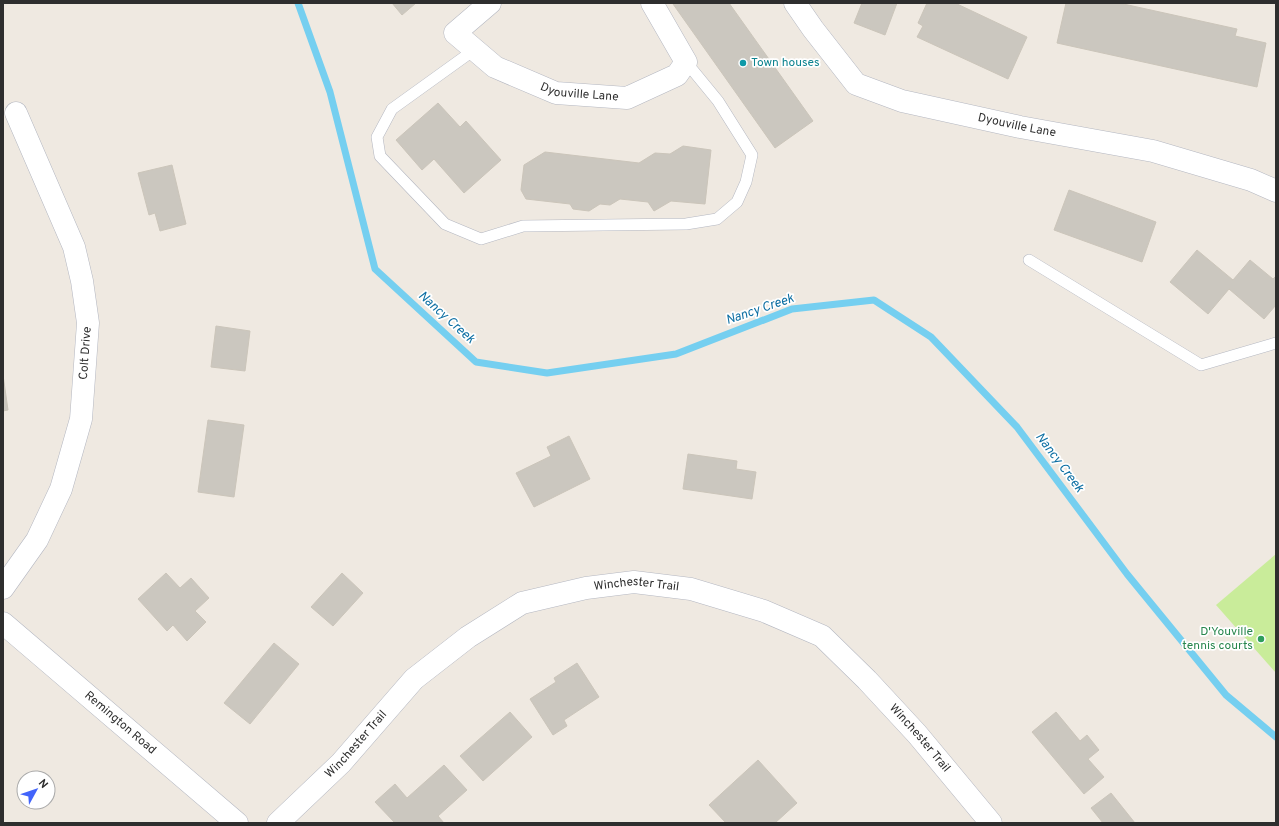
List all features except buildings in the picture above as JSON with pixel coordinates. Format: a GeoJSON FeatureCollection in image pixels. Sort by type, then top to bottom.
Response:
{"type":"FeatureCollection","features":[{"type":"Feature","properties":{"kind":"street","name":"Dyouville Lane"},"geometry":{"type":"LineString","coordinates":[[490,3],[455,33],[495,67],[556,93],[627,98],[677,74],[686,62]]}},
{"type":"Feature","properties":{"kind":"street"},"geometry":{"type":"LineString","coordinates":[[652,3],[686,62]]}},
{"type":"Feature","properties":{"kind":"street","name":"Dyouville Lane"},"geometry":{"type":"LineString","coordinates":[[795,3],[813,30],[856,84],[902,101],[1020,127],[1153,151],[1251,180],[1276,191]]}},
{"type":"Feature","properties":{"kind":"street","name":"Colt Drive"},"geometry":{"type":"LineString","coordinates":[[3,588],[37,540],[62,490],[81,419],[88,323],[82,281],[74,247],[16,113]]}},
{"type":"Feature","properties":{"kind":"street","name":"Winchester Trail"},"geometry":{"type":"LineString","coordinates":[[278,823],[341,762],[414,679],[468,637],[522,603],[586,588],[634,582],[691,589],[764,611],[822,636],[867,680],[917,734],[991,823]]}},
{"type":"Feature","properties":{"kind":"street","name":"Remington Road"},"geometry":{"type":"LineString","coordinates":[[3,623],[237,823]]}},
{"type":"Feature","properties":{"kind":"lane"},"geometry":{"type":"LineString","coordinates":[[474,50],[392,109],[377,136],[380,156],[445,224],[480,239],[523,226],[686,224],[717,219],[737,202],[746,182],[752,155],[718,101],[686,62]]}},
{"type":"Feature","properties":{"kind":"lane"},"geometry":{"type":"LineString","coordinates":[[1029,260],[1201,365],[1276,343]]}},
{"type":"Feature","properties":{"kind":"green space","name":"D'Youville tennis courts"},"geometry":{"type":"Polygon","coordinates":[[[1276,554],[1276,673],[1216,605],[1276,554]]]}},
{"type":"Feature","properties":{"kind":"waterway","name":"Nancy Creek"},"geometry":{"type":"LineString","coordinates":[[298,3],[330,92],[375,269],[476,362],[547,373],[676,354],[792,309],[874,300],[931,337],[1017,427],[1127,574],[1226,695],[1276,737]]}},
{"type":"Feature","properties":{"kind":"place","name":"Town houses"},"geometry":{"type":"Point","coordinates":[743,63]}},
{"type":"Feature","properties":{"kind":"place","name":"D'Youville tennis courts"},"geometry":{"type":"Point","coordinates":[1261,639]}}]}
